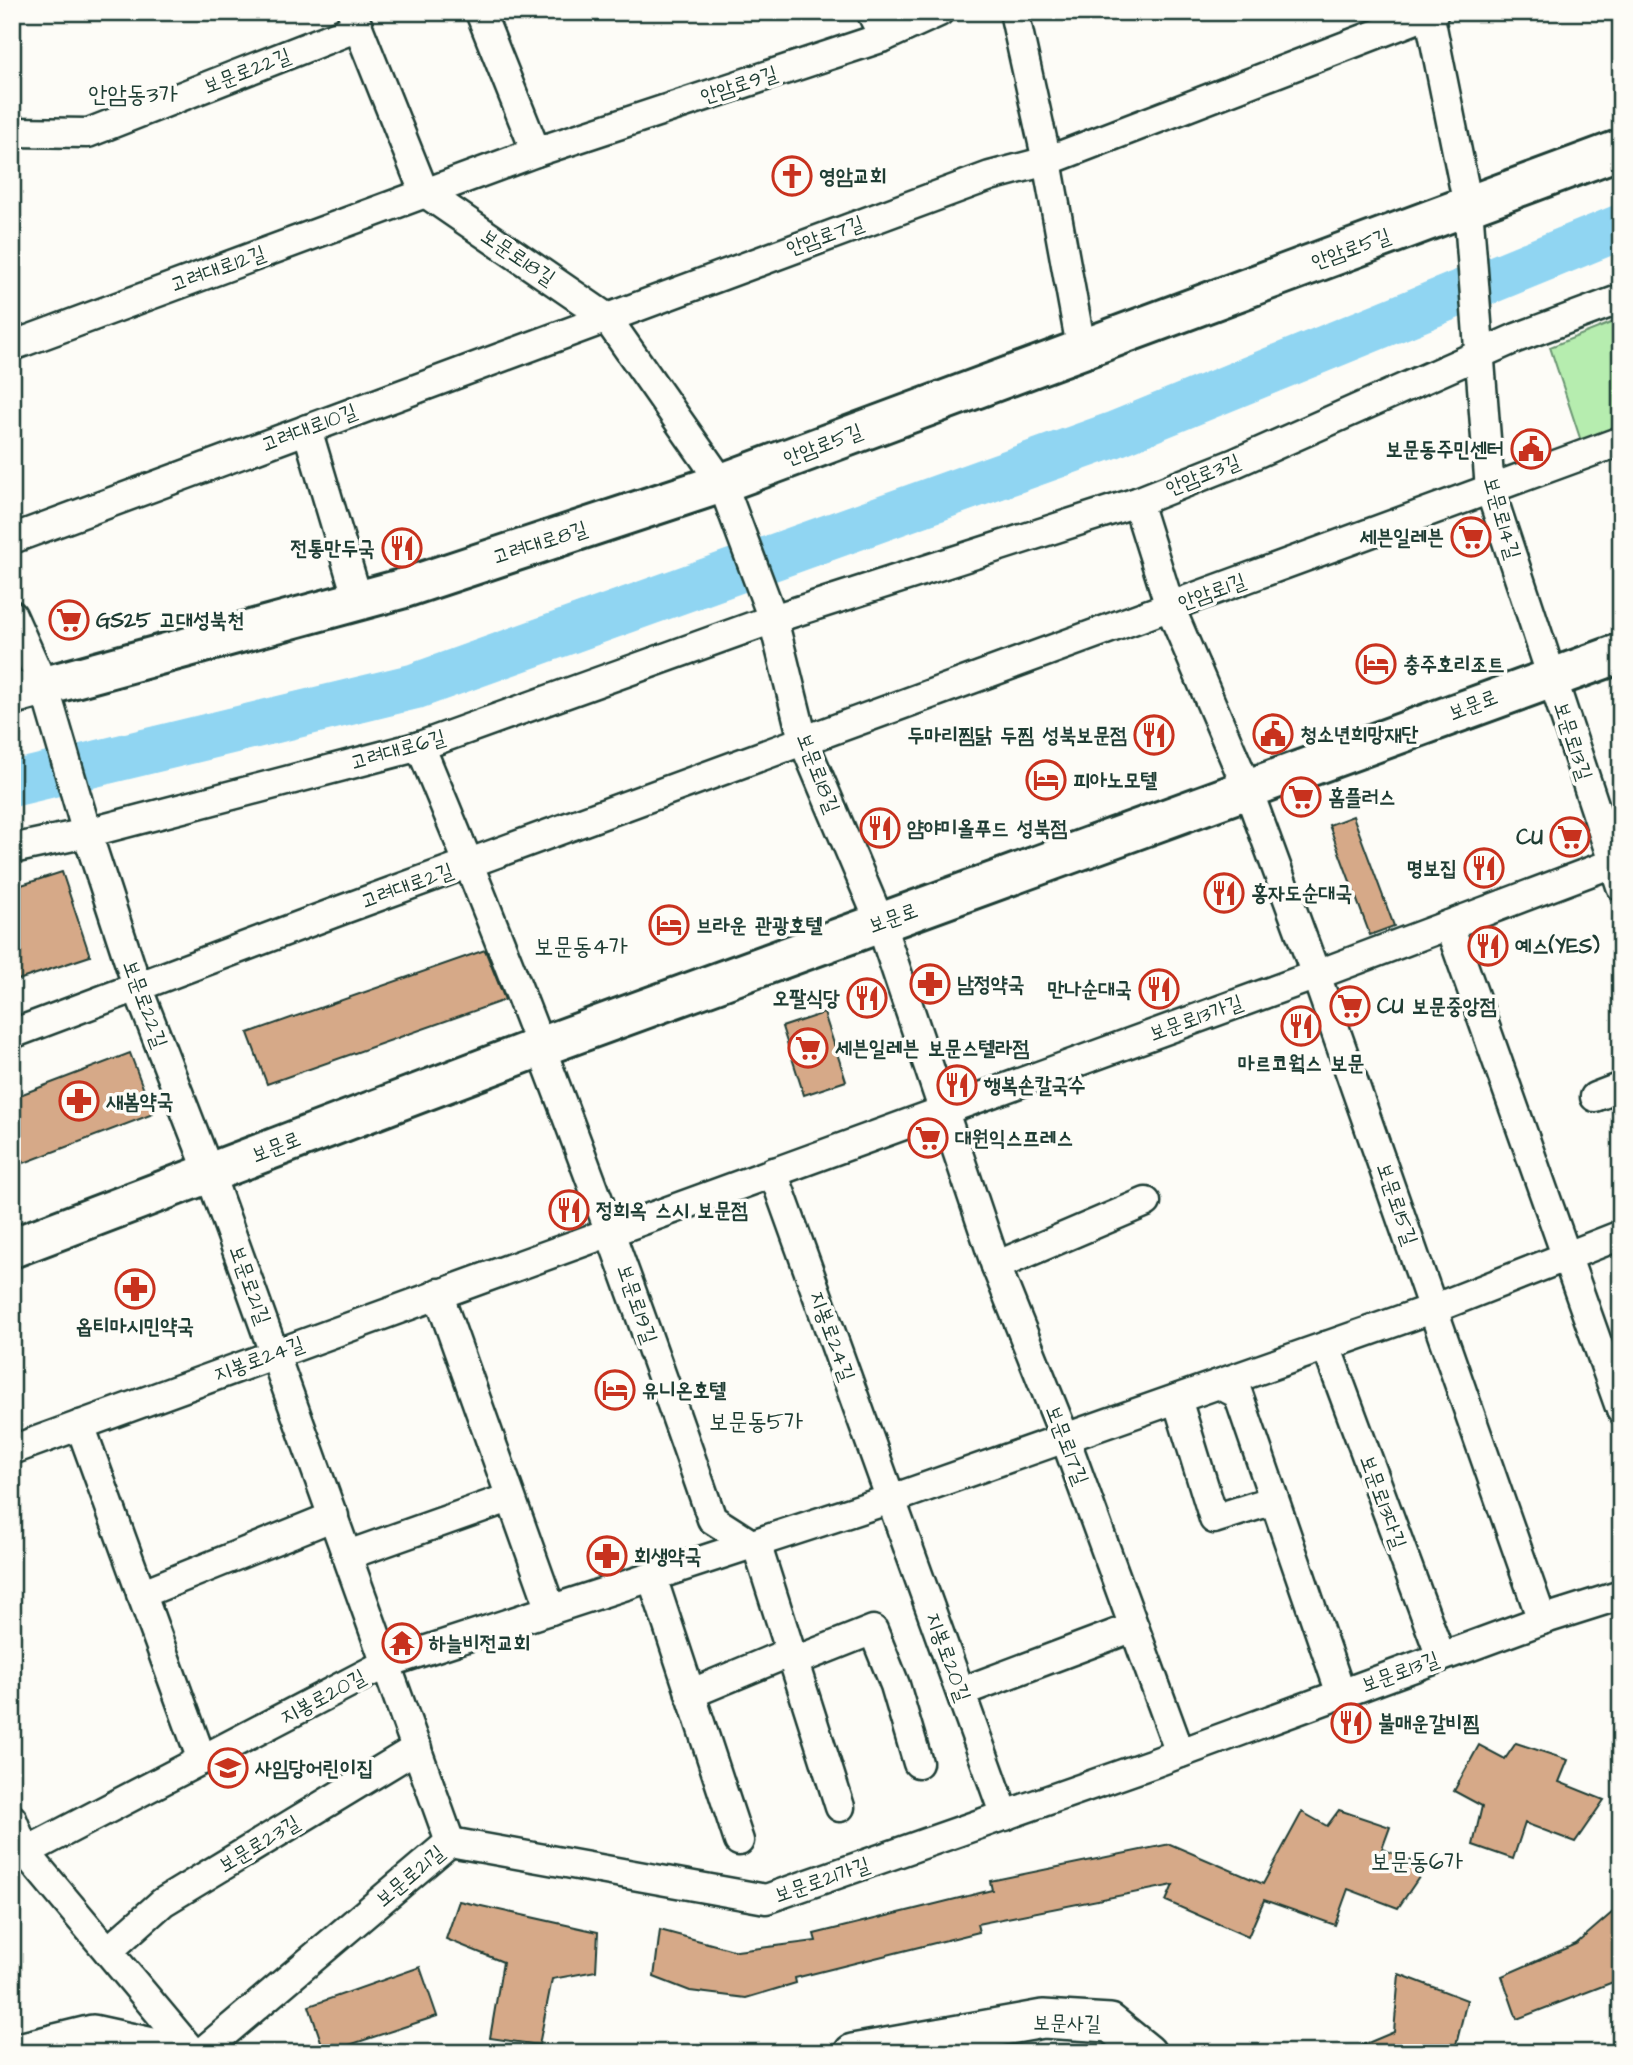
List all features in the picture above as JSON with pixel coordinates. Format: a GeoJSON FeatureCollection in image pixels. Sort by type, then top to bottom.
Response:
{"type":"FeatureCollection","features":[{"type":"Feature","properties":{"kind":"main road","name":"안암로5길"},"geometry":{"type":"LineString","coordinates":[[722,483],[1081,347],[1621,149]]}},
{"type":"Feature","properties":{"kind":"main road","name":"고려대로8길"},"geometry":{"type":"LineString","coordinates":[[29,692],[358,600],[722,483]]}},
{"type":"Feature","properties":{"kind":"main road","name":"보문로"},"geometry":{"type":"LineString","coordinates":[[12,1248],[540,1047],[1621,653]]}},
{"type":"Feature","properties":{"kind":"street"},"geometry":{"type":"LineString","coordinates":[[480,12],[536,152]]}},
{"type":"Feature","properties":{"kind":"street"},"geometry":{"type":"LineString","coordinates":[[871,12],[884,37]]}},
{"type":"Feature","properties":{"kind":"street","name":"안암로9길"},"geometry":{"type":"LineString","coordinates":[[424,192],[536,152],[884,37],[939,12]]}},
{"type":"Feature","properties":{"kind":"street"},"geometry":{"type":"LineString","coordinates":[[1014,12],[1046,161],[1081,347]]}},
{"type":"Feature","properties":{"kind":"street"},"geometry":{"type":"LineString","coordinates":[[1431,13],[1468,206]]}},
{"type":"Feature","properties":{"kind":"street","name":"안암로7길"},"geometry":{"type":"LineString","coordinates":[[606,317],[990,176],[1046,161],[1431,13]]}},
{"type":"Feature","properties":{"kind":"street"},"geometry":{"type":"LineString","coordinates":[[355,20],[424,192]]}},
{"type":"Feature","properties":{"kind":"street","name":"보문로22길"},"geometry":{"type":"LineString","coordinates":[[12,132],[88,133],[355,20]]}},
{"type":"Feature","properties":{"kind":"street","name":"보문로18길"},"geometry":{"type":"LineString","coordinates":[[424,192],[606,317],[722,483],[773,619],[803,740],[880,922]]}},
{"type":"Feature","properties":{"kind":"street","name":"고려대로12길"},"geometry":{"type":"LineString","coordinates":[[12,346],[424,192]]}},
{"type":"Feature","properties":{"kind":"street","name":"보문로14길"},"geometry":{"type":"LineString","coordinates":[[1468,206],[1490,490],[1552,676]]}},
{"type":"Feature","properties":{"kind":"street","name":"안암로3길"},"geometry":{"type":"LineString","coordinates":[[773,619],[1137,502],[1235,463],[1480,355],[1621,299]]}},
{"type":"Feature","properties":{"kind":"street","name":"고려대로10길"},"geometry":{"type":"LineString","coordinates":[[12,539],[606,317]]}},
{"type":"Feature","properties":{"kind":"street"},"geometry":{"type":"LineString","coordinates":[[307,429],[358,600]]}},
{"type":"Feature","properties":{"kind":"street","name":"안암로1길"},"geometry":{"type":"LineString","coordinates":[[803,740],[1621,442]]}},
{"type":"Feature","properties":{"kind":"street"},"geometry":{"type":"LineString","coordinates":[[1137,502],[1170,607],[1248,790]]}},
{"type":"Feature","properties":{"kind":"street"},"geometry":{"type":"LineString","coordinates":[[12,615],[29,692]]}},
{"type":"Feature","properties":{"kind":"street","name":"고려대로6길"},"geometry":{"type":"LineString","coordinates":[[12,849],[87,833],[421,746],[773,619]]}},
{"type":"Feature","properties":{"kind":"street","name":"보문로13길"},"geometry":{"type":"LineString","coordinates":[[1552,676],[1618,870]]}},
{"type":"Feature","properties":{"kind":"street","name":"보문로22길"},"geometry":{"type":"LineString","coordinates":[[29,692],[87,833],[138,989],[209,1172]]}},
{"type":"Feature","properties":{"kind":"street","name":"고려대로2길"},"geometry":{"type":"LineString","coordinates":[[12,1034],[803,740]]}},
{"type":"Feature","properties":{"kind":"street"},"geometry":{"type":"LineString","coordinates":[[421,746],[470,863],[540,1047]]}},
{"type":"Feature","properties":{"kind":"street","name":"보문로15길"},"geometry":{"type":"LineString","coordinates":[[1248,790],[1434,1308],[1542,1620]]}},
{"type":"Feature","properties":{"kind":"street","name":"보문로13가길"},"geometry":{"type":"LineString","coordinates":[[944,1110],[1448,925],[1618,870]]}},
{"type":"Feature","properties":{"kind":"street","name":"보문로17길"},"geometry":{"type":"LineString","coordinates":[[880,922],[996,1266],[1065,1438],[1180,1754]]}},
{"type":"Feature","properties":{"kind":"street"},"geometry":{"type":"LineString","coordinates":[[1448,925],[1621,1410]]}},
{"type":"Feature","properties":{"kind":"street","name":"보문로19길"},"geometry":{"type":"LineString","coordinates":[[540,1047],[612,1231],[712,1519],[754,1544]]}},
{"type":"Feature","properties":{"kind":"street"},"geometry":{"type":"LineString","coordinates":[[1595,1097],[1621,1087]]}},
{"type":"Feature","properties":{"kind":"street","name":"지봉로24길"},"geometry":{"type":"LineString","coordinates":[[12,1450],[944,1110]]}},
{"type":"Feature","properties":{"kind":"street","name":"보문로21길"},"geometry":{"type":"LineString","coordinates":[[201,2053],[450,1842],[209,1172]]}},
{"type":"Feature","properties":{"kind":"street","name":"지봉로24길"},"geometry":{"type":"LineString","coordinates":[[773,1172],[891,1499]]}},
{"type":"Feature","properties":{"kind":"street"},"geometry":{"type":"LineString","coordinates":[[996,1266],[1146,1202]]}},
{"type":"Feature","properties":{"kind":"street"},"geometry":{"type":"LineString","coordinates":[[1065,1438],[1434,1308],[1621,1235]]}},
{"type":"Feature","properties":{"kind":"street"},"geometry":{"type":"LineString","coordinates":[[438,1293],[551,1610]]}},
{"type":"Feature","properties":{"kind":"street","name":"보문로13다길"},"geometry":{"type":"LineString","coordinates":[[1326,1346],[1441,1657]]}},
{"type":"Feature","properties":{"kind":"street"},"geometry":{"type":"LineString","coordinates":[[1219,1384],[1238,1395],[1341,1694]]}},
{"type":"Feature","properties":{"kind":"street"},"geometry":{"type":"LineString","coordinates":[[1177,1399],[1214,1519],[1274,1500]]}},
{"type":"Feature","properties":{"kind":"street"},"geometry":{"type":"LineString","coordinates":[[79,1425],[202,1760]]}},
{"type":"Feature","properties":{"kind":"street","name":"지봉로20길"},"geometry":{"type":"LineString","coordinates":[[19,1856],[387,1663],[891,1499],[1065,1438]]}},
{"type":"Feature","properties":{"kind":"street"},"geometry":{"type":"LineString","coordinates":[[348,1555],[509,1498]]}},
{"type":"Feature","properties":{"kind":"street","name":"지봉로20길"},"geometry":{"type":"LineString","coordinates":[[891,1499],[1005,1816]]}},
{"type":"Feature","properties":{"kind":"street"},"geometry":{"type":"LineString","coordinates":[[141,1594],[334,1516]]}},
{"type":"Feature","properties":{"kind":"street"},"geometry":{"type":"LineString","coordinates":[[754,1544],[840,1807]]}},
{"type":"Feature","properties":{"kind":"street"},"geometry":{"type":"LineString","coordinates":[[652,1577],[739,1841]]}},
{"type":"Feature","properties":{"kind":"street","name":"보문로13길"},"geometry":{"type":"LineString","coordinates":[[1180,1754],[1542,1620],[1621,1595]]}},
{"type":"Feature","properties":{"kind":"street"},"geometry":{"type":"LineString","coordinates":[[961,1692],[1134,1627]]}},
{"type":"Feature","properties":{"kind":"street"},"geometry":{"type":"LineString","coordinates":[[690,1694],[781,1656],[806,1657],[873,1630],[895,1685],[918,1763]]}},
{"type":"Feature","properties":{"kind":"street","name":"보문로23길"},"geometry":{"type":"LineString","coordinates":[[108,1951],[163,1902],[417,1748]]}},
{"type":"Feature","properties":{"kind":"street","name":"보문로21가길"},"geometry":{"type":"LineString","coordinates":[[450,1842],[766,1899],[1180,1754]]}},
{"type":"Feature","properties":{"kind":"street"},"geometry":{"type":"LineString","coordinates":[[12,1819],[19,1856],[108,1951],[193,2053]]}},
{"type":"Feature","properties":{"kind":"street","name":"보문사길"},"geometry":{"type":"LineString","coordinates":[[853,2053],[1042,2019],[1110,2024],[1147,2053]]}},
{"type":"Feature","properties":{"kind":"street"},"geometry":{"type":"LineString","coordinates":[[15,2053],[93,2034],[180,2053]]}},
{"type":"Feature","properties":{"kind":"green space"},"geometry":{"type":"Polygon","coordinates":[[[1621,319],[1621,430],[1582,444],[1550,347],[1621,319]]]}},
{"type":"Feature","properties":{"kind":"building"},"geometry":{"type":"Polygon","coordinates":[[[1353,816],[1394,926],[1370,935],[1329,825],[1353,816]]]}},
{"type":"Feature","properties":{"kind":"building"},"geometry":{"type":"Polygon","coordinates":[[[62,872],[90,956],[12,982],[12,888],[62,872]]]}},
{"type":"Feature","properties":{"kind":"building"},"geometry":{"type":"Polygon","coordinates":[[[485,950],[505,1000],[267,1084],[248,1033],[485,950]]]}},
{"type":"Feature","properties":{"kind":"building"},"geometry":{"type":"Polygon","coordinates":[[[824,1013],[846,1081],[804,1095],[782,1027],[824,1013]]]}},
{"type":"Feature","properties":{"kind":"building"},"geometry":{"type":"Polygon","coordinates":[[[130,1053],[153,1114],[24,1163],[12,1132],[12,1098],[130,1053]]]}},
{"type":"Feature","properties":{"kind":"building"},"geometry":{"type":"Polygon","coordinates":[[[1516,1743],[1568,1760],[1559,1782],[1604,1800],[1575,1842],[1525,1823],[1513,1859],[1473,1845],[1482,1806],[1454,1791],[1479,1745],[1505,1759],[1516,1743]]]}},
{"type":"Feature","properties":{"kind":"building"},"geometry":{"type":"Polygon","coordinates":[[[1339,1810],[1390,1827],[1382,1849],[1426,1867],[1398,1908],[1348,1889],[1335,1925],[1264,1900],[1248,1937],[1166,1901],[1173,1885],[977,1924],[979,1932],[795,1978],[796,1983],[746,1998],[690,1991],[654,1977],[660,1930],[737,1951],[816,1941],[814,1934],[992,1890],[990,1881],[1170,1844],[1263,1884],[1302,1812],[1327,1826],[1339,1810]]]}},
{"type":"Feature","properties":{"kind":"building"},"geometry":{"type":"Polygon","coordinates":[[[459,1901],[598,1932],[596,1971],[552,1979],[539,2045],[490,2038],[503,1962],[446,1939],[459,1901]]]}},
{"type":"Feature","properties":{"kind":"building"},"geometry":{"type":"Polygon","coordinates":[[[1621,1905],[1621,1979],[1517,2019],[1502,1976],[1576,1944],[1621,1905]]]}},
{"type":"Feature","properties":{"kind":"building"},"geometry":{"type":"Polygon","coordinates":[[[420,1967],[437,2016],[325,2053],[309,2006],[420,1967]]]}},
{"type":"Feature","properties":{"kind":"building"},"geometry":{"type":"Polygon","coordinates":[[[1399,1974],[1467,2000],[1454,2053],[1344,2053],[1394,2032],[1399,1974]]]}},
{"type":"Feature","properties":{"kind":"waterway"},"geometry":{"type":"LineString","coordinates":[[12,784],[416,686],[1113,435],[1621,227]]}},
{"type":"Feature","properties":{"kind":"place","name":"영암교회"},"geometry":{"type":"Point","coordinates":[792,176]}},
{"type":"Feature","properties":{"kind":"place","name":"보문동주민센터"},"geometry":{"type":"Point","coordinates":[1531,449]}},
{"type":"Feature","properties":{"kind":"place","name":"세븐일레븐"},"geometry":{"type":"Point","coordinates":[1471,537]}},
{"type":"Feature","properties":{"kind":"place","name":"전통만두국"},"geometry":{"type":"Point","coordinates":[402,548]}},
{"type":"Feature","properties":{"kind":"place","name":"GS25 고대성북천"},"geometry":{"type":"Point","coordinates":[69,620]}},
{"type":"Feature","properties":{"kind":"place","name":"충주호리조트"},"geometry":{"type":"Point","coordinates":[1376,664]}},
{"type":"Feature","properties":{"kind":"place","name":"청소년희망재단"},"geometry":{"type":"Point","coordinates":[1273,734]}},
{"type":"Feature","properties":{"kind":"place","name":"두마리찜닭 두찜 성북보문점"},"geometry":{"type":"Point","coordinates":[1154,735]}},
{"type":"Feature","properties":{"kind":"place","name":"피아노모텔"},"geometry":{"type":"Point","coordinates":[1046,780]}},
{"type":"Feature","properties":{"kind":"place","name":"홈플러스"},"geometry":{"type":"Point","coordinates":[1301,797]}},
{"type":"Feature","properties":{"kind":"place","name":"얌야미올푸드 성북점"},"geometry":{"type":"Point","coordinates":[880,828]}},
{"type":"Feature","properties":{"kind":"place","name":"CU"},"geometry":{"type":"Point","coordinates":[1570,837]}},
{"type":"Feature","properties":{"kind":"place","name":"명보집"},"geometry":{"type":"Point","coordinates":[1484,868]}},
{"type":"Feature","properties":{"kind":"place","name":"홍자도순대국"},"geometry":{"type":"Point","coordinates":[1224,893]}},
{"type":"Feature","properties":{"kind":"place","name":"브라운 관광호텔"},"geometry":{"type":"Point","coordinates":[669,925]}},
{"type":"Feature","properties":{"kind":"place","name":"예스(YES)"},"geometry":{"type":"Point","coordinates":[1488,946]}},
{"type":"Feature","properties":{"kind":"place","name":"남정약국"},"geometry":{"type":"Point","coordinates":[930,984]}},
{"type":"Feature","properties":{"kind":"place","name":"만나순대국"},"geometry":{"type":"Point","coordinates":[1159,989]}},
{"type":"Feature","properties":{"kind":"place","name":"오팔식당"},"geometry":{"type":"Point","coordinates":[867,998]}},
{"type":"Feature","properties":{"kind":"place","name":"CU 보문중앙점"},"geometry":{"type":"Point","coordinates":[1350,1006]}},
{"type":"Feature","properties":{"kind":"place","name":"마르코웤스 보문"},"geometry":{"type":"Point","coordinates":[1301,1026]}},
{"type":"Feature","properties":{"kind":"place","name":"세븐일레븐 보문스텔라점"},"geometry":{"type":"Point","coordinates":[808,1048]}},
{"type":"Feature","properties":{"kind":"place","name":"행복손칼국수"},"geometry":{"type":"Point","coordinates":[957,1085]}},
{"type":"Feature","properties":{"kind":"place","name":"새봄약국"},"geometry":{"type":"Point","coordinates":[79,1101]}},
{"type":"Feature","properties":{"kind":"place","name":"대원익스프레스"},"geometry":{"type":"Point","coordinates":[928,1138]}},
{"type":"Feature","properties":{"kind":"place","name":"정희옥 스시 보문점"},"geometry":{"type":"Point","coordinates":[569,1210]}},
{"type":"Feature","properties":{"kind":"place","name":"옵티마시민약국"},"geometry":{"type":"Point","coordinates":[135,1289]}},
{"type":"Feature","properties":{"kind":"place","name":"유니온호텔"},"geometry":{"type":"Point","coordinates":[615,1390]}},
{"type":"Feature","properties":{"kind":"place","name":"회생약국"},"geometry":{"type":"Point","coordinates":[607,1556]}},
{"type":"Feature","properties":{"kind":"place","name":"하늘비전교회"},"geometry":{"type":"Point","coordinates":[402,1643]}},
{"type":"Feature","properties":{"kind":"place","name":"불매운갈비찜"},"geometry":{"type":"Point","coordinates":[1351,1723]}},
{"type":"Feature","properties":{"kind":"place","name":"사임당어린이집"},"geometry":{"type":"Point","coordinates":[228,1768]}},
{"type":"Feature","properties":{"kind":"district","name":"안암동3가"},"geometry":{"type":"Point","coordinates":[133,95]}},
{"type":"Feature","properties":{"kind":"district","name":"보문동4가"},"geometry":{"type":"Point","coordinates":[581,947]}},
{"type":"Feature","properties":{"kind":"district","name":"보문동5가"},"geometry":{"type":"Point","coordinates":[756,1422]}},
{"type":"Feature","properties":{"kind":"district","name":"보문동6가"},"geometry":{"type":"Point","coordinates":[1417,1862]}}]}
